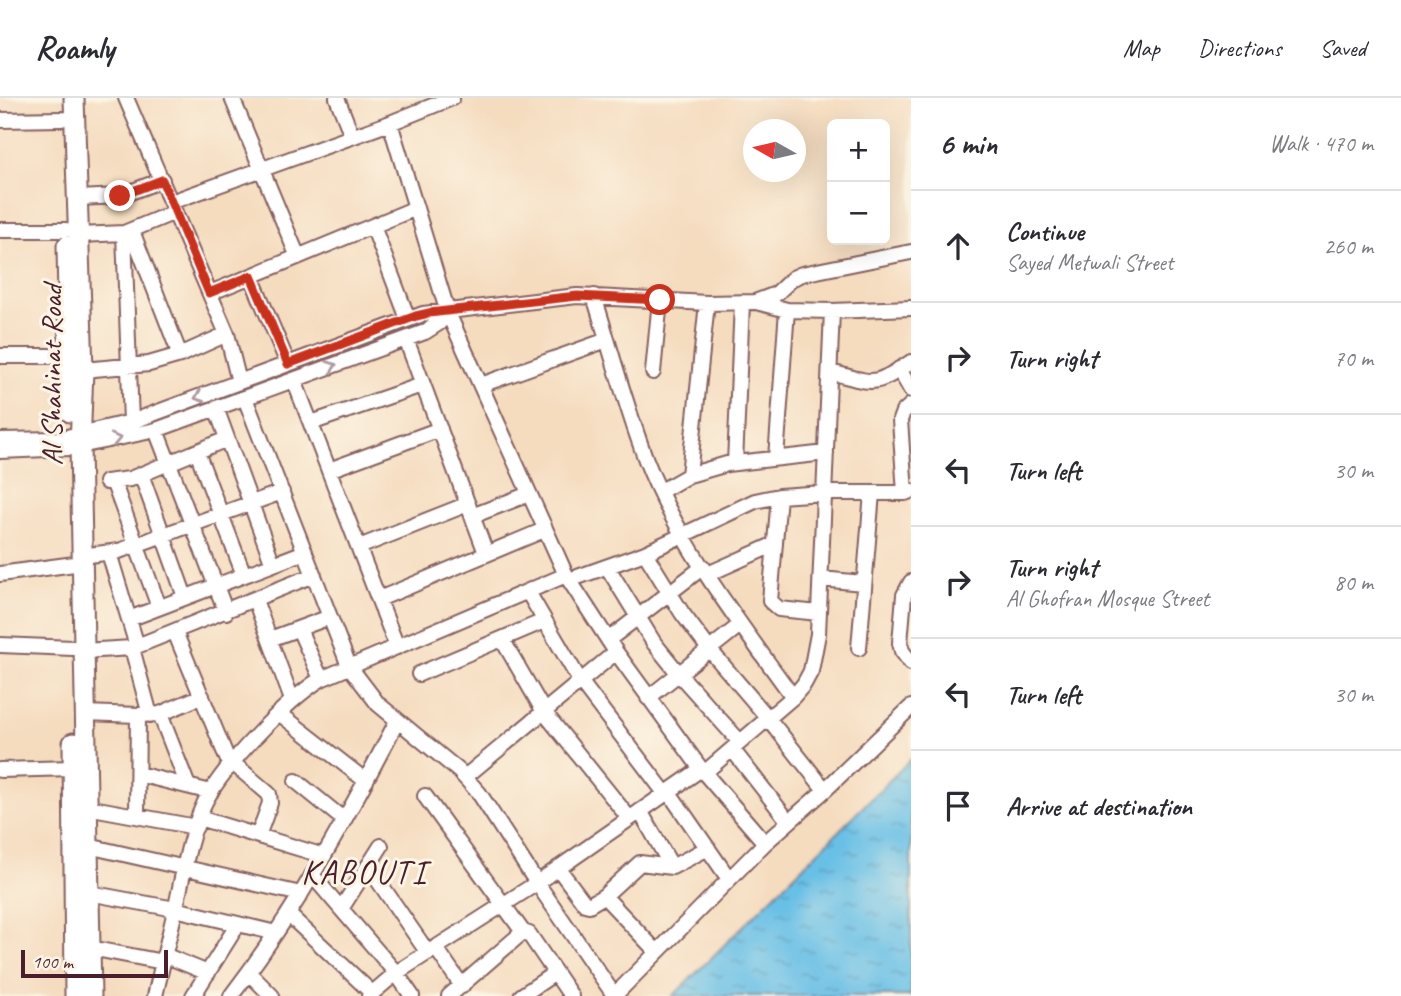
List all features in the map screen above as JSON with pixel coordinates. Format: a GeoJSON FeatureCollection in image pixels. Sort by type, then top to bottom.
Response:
{"type":"FeatureCollection","features":[{"type":"Feature","properties":{"kind":"main road","name":"Al Shahinat Road"},"geometry":{"type":"LineString","coordinates":[[61,98],[83,370],[75,441]]}},
{"type":"Feature","properties":{"kind":"main road","name":"Al Shahinat Road"},"geometry":{"type":"LineString","coordinates":[[74,98],[78,198],[73,233],[68,356],[75,441],[79,561],[78,650]]}},
{"type":"Feature","properties":{"kind":"main road"},"geometry":{"type":"LineString","coordinates":[[78,650],[85,713],[91,996]]}},
{"type":"Feature","properties":{"kind":"main road"},"geometry":{"type":"LineString","coordinates":[[75,996],[73,768],[78,650]]}},
{"type":"Feature","properties":{"kind":"street"},"geometry":{"type":"LineString","coordinates":[[126,98],[227,334],[239,382]]}},
{"type":"Feature","properties":{"kind":"street"},"geometry":{"type":"LineString","coordinates":[[232,98],[298,257]]}},
{"type":"Feature","properties":{"kind":"street"},"geometry":{"type":"LineString","coordinates":[[337,98],[352,136]]}},
{"type":"Feature","properties":{"kind":"street"},"geometry":{"type":"LineString","coordinates":[[0,230],[128,232],[173,207],[262,169],[390,123],[436,101],[452,98]]}},
{"type":"Feature","properties":{"kind":"street"},"geometry":{"type":"LineString","coordinates":[[0,120],[62,119]]}},
{"type":"Feature","properties":{"kind":"street"},"geometry":{"type":"LineString","coordinates":[[390,123],[448,313],[568,578],[612,646],[702,771],[765,843]]}},
{"type":"Feature","properties":{"kind":"street"},"geometry":{"type":"LineString","coordinates":[[78,198],[120,196],[162,180]]}},
{"type":"Feature","properties":{"kind":"street"},"geometry":{"type":"LineString","coordinates":[[209,293],[416,208]]}},
{"type":"Feature","properties":{"kind":"street"},"geometry":{"type":"LineString","coordinates":[[373,226],[408,319]]}},
{"type":"Feature","properties":{"kind":"street"},"geometry":{"type":"LineString","coordinates":[[128,232],[180,355]]}},
{"type":"Feature","properties":{"kind":"street"},"geometry":{"type":"LineString","coordinates":[[128,232],[131,422]]}},
{"type":"Feature","properties":{"kind":"street"},"geometry":{"type":"LineString","coordinates":[[749,303],[776,294],[793,278],[803,274],[911,252]]}},
{"type":"Feature","properties":{"kind":"street"},"geometry":{"type":"LineString","coordinates":[[251,276],[288,364]]}},
{"type":"Feature","properties":{"kind":"street"},"geometry":{"type":"LineString","coordinates":[[594,296],[646,460],[683,536],[740,625],[793,697]]}},
{"type":"Feature","properties":{"kind":"street"},"geometry":{"type":"LineString","coordinates":[[0,440],[75,441],[429,313],[594,296],[749,303],[787,310],[911,308]]}},
{"type":"Feature","properties":{"kind":"street"},"geometry":{"type":"LineString","coordinates":[[653,372],[660,300]]}},
{"type":"Feature","properties":{"kind":"street"},"geometry":{"type":"LineString","coordinates":[[689,475],[707,303]]}},
{"type":"Feature","properties":{"kind":"street"},"geometry":{"type":"LineString","coordinates":[[735,463],[749,303]]}},
{"type":"Feature","properties":{"kind":"street"},"geometry":{"type":"LineString","coordinates":[[776,458],[787,310]]}},
{"type":"Feature","properties":{"kind":"street"},"geometry":{"type":"LineString","coordinates":[[288,914],[370,994],[396,973],[537,883],[666,792],[702,771],[793,697],[811,671],[818,634],[832,311]]}},
{"type":"Feature","properties":{"kind":"street"},"geometry":{"type":"LineString","coordinates":[[0,452],[156,430],[406,339],[433,328],[448,313]]}},
{"type":"Feature","properties":{"kind":"street"},"geometry":{"type":"LineString","coordinates":[[83,370],[130,367],[180,355],[227,334]]}},
{"type":"Feature","properties":{"kind":"street"},"geometry":{"type":"LineString","coordinates":[[406,339],[486,553]]}},
{"type":"Feature","properties":{"kind":"street"},"geometry":{"type":"LineString","coordinates":[[481,385],[607,340]]}},
{"type":"Feature","properties":{"kind":"street"},"geometry":{"type":"LineString","coordinates":[[0,356],[68,356]]}},
{"type":"Feature","properties":{"kind":"street"},"geometry":{"type":"LineString","coordinates":[[830,372],[874,382],[886,378],[905,365],[911,390]]}},
{"type":"Feature","properties":{"kind":"street"},"geometry":{"type":"LineString","coordinates":[[294,380],[397,647]]}},
{"type":"Feature","properties":{"kind":"street"},"geometry":{"type":"LineString","coordinates":[[311,423],[422,385]]}},
{"type":"Feature","properties":{"kind":"street"},"geometry":{"type":"LineString","coordinates":[[245,397],[349,666],[378,704],[465,777],[479,793],[614,996],[765,843],[825,790],[911,706]]}},
{"type":"Feature","properties":{"kind":"street"},"geometry":{"type":"LineString","coordinates":[[155,996],[197,822],[211,792],[292,700],[321,679],[349,666],[528,592],[645,554],[740,506],[779,496],[908,492],[900,420],[903,412],[911,405]]}},
{"type":"Feature","properties":{"kind":"street"},"geometry":{"type":"LineString","coordinates":[[216,408],[273,564]]}},
{"type":"Feature","properties":{"kind":"street"},"geometry":{"type":"LineString","coordinates":[[329,470],[440,429]]}},
{"type":"Feature","properties":{"kind":"street"},"geometry":{"type":"LineString","coordinates":[[156,430],[226,612]]}},
{"type":"Feature","properties":{"kind":"street"},"geometry":{"type":"LineString","coordinates":[[159,607],[109,482],[141,474],[228,439]]}},
{"type":"Feature","properties":{"kind":"street"},"geometry":{"type":"LineString","coordinates":[[197,452],[244,575]]}},
{"type":"Feature","properties":{"kind":"street"},"geometry":{"type":"LineString","coordinates":[[661,491],[689,475],[735,463],[826,453]]}},
{"type":"Feature","properties":{"kind":"street"},"geometry":{"type":"LineString","coordinates":[[141,474],[185,597]]}},
{"type":"Feature","properties":{"kind":"street"},"geometry":{"type":"LineString","coordinates":[[0,574],[79,561],[109,553],[282,492]]}},
{"type":"Feature","properties":{"kind":"street"},"geometry":{"type":"LineString","coordinates":[[859,648],[872,493]]}},
{"type":"Feature","properties":{"kind":"street"},"geometry":{"type":"LineString","coordinates":[[359,547],[470,510],[529,494]]}},
{"type":"Feature","properties":{"kind":"street"},"geometry":{"type":"LineString","coordinates":[[779,496],[770,597],[772,605],[779,609],[819,613]]}},
{"type":"Feature","properties":{"kind":"street"},"geometry":{"type":"LineString","coordinates":[[379,599],[544,530]]}},
{"type":"Feature","properties":{"kind":"street"},"geometry":{"type":"LineString","coordinates":[[465,777],[580,681],[637,617],[668,592],[705,571],[775,544]]}},
{"type":"Feature","properties":{"kind":"street"},"geometry":{"type":"LineString","coordinates":[[129,619],[305,552]]}},
{"type":"Feature","properties":{"kind":"street"},"geometry":{"type":"LineString","coordinates":[[109,553],[129,619],[149,715],[188,786]]}},
{"type":"Feature","properties":{"kind":"street"},"geometry":{"type":"LineString","coordinates":[[645,554],[668,592],[709,649],[825,790]]}},
{"type":"Feature","properties":{"kind":"street"},"geometry":{"type":"LineString","coordinates":[[608,568],[637,617],[678,674],[736,746],[789,822]]}},
{"type":"Feature","properties":{"kind":"street"},"geometry":{"type":"LineString","coordinates":[[0,645],[78,650],[134,647],[314,575]]}},
{"type":"Feature","properties":{"kind":"street"},"geometry":{"type":"LineString","coordinates":[[821,579],[863,583]]}},
{"type":"Feature","properties":{"kind":"street"},"geometry":{"type":"LineString","coordinates":[[911,582],[904,595],[900,646],[911,663]]}},
{"type":"Feature","properties":{"kind":"street"},"geometry":{"type":"LineString","coordinates":[[528,592],[580,681],[729,879]]}},
{"type":"Feature","properties":{"kind":"street"},"geometry":{"type":"LineString","coordinates":[[255,600],[292,700]]}},
{"type":"Feature","properties":{"kind":"street"},"geometry":{"type":"LineString","coordinates":[[270,639],[330,617]]}},
{"type":"Feature","properties":{"kind":"street"},"geometry":{"type":"LineString","coordinates":[[419,674],[544,621]]}},
{"type":"Feature","properties":{"kind":"street"},"geometry":{"type":"LineString","coordinates":[[649,698],[740,625]]}},
{"type":"Feature","properties":{"kind":"street"},"geometry":{"type":"LineString","coordinates":[[299,629],[321,679]]}},
{"type":"Feature","properties":{"kind":"street"},"geometry":{"type":"LineString","coordinates":[[175,632],[223,751],[233,764],[269,794],[270,803],[258,836]]}},
{"type":"Feature","properties":{"kind":"street"},"geometry":{"type":"LineString","coordinates":[[502,639],[544,712],[635,815],[672,867]]}},
{"type":"Feature","properties":{"kind":"street"},"geometry":{"type":"LineString","coordinates":[[85,713],[149,715],[201,696]]}},
{"type":"Feature","properties":{"kind":"street"},"geometry":{"type":"LineString","coordinates":[[279,713],[366,781]]}},
{"type":"Feature","properties":{"kind":"street"},"geometry":{"type":"LineString","coordinates":[[137,816],[138,774],[149,715]]}},
{"type":"Feature","properties":{"kind":"street"},"geometry":{"type":"LineString","coordinates":[[231,996],[312,876],[397,721]]}},
{"type":"Feature","properties":{"kind":"street"},"geometry":{"type":"LineString","coordinates":[[0,770],[73,768]]}},
{"type":"Feature","properties":{"kind":"street"},"geometry":{"type":"LineString","coordinates":[[138,774],[211,792]]}},
{"type":"Feature","properties":{"kind":"street"},"geometry":{"type":"LineString","coordinates":[[296,781],[344,820]]}},
{"type":"Feature","properties":{"kind":"street"},"geometry":{"type":"LineString","coordinates":[[425,796],[523,932],[529,934],[571,996]]}},
{"type":"Feature","properties":{"kind":"street"},"geometry":{"type":"LineString","coordinates":[[87,807],[137,816],[197,822],[258,836],[324,856]]}},
{"type":"Feature","properties":{"kind":"street"},"geometry":{"type":"LineString","coordinates":[[88,846],[301,894]]}},
{"type":"Feature","properties":{"kind":"street"},"geometry":{"type":"LineString","coordinates":[[341,909],[381,846]]}},
{"type":"Feature","properties":{"kind":"street"},"geometry":{"type":"LineString","coordinates":[[558,868],[585,904],[590,905],[604,896],[640,863],[672,867],[708,848]]}},
{"type":"Feature","properties":{"kind":"street"},"geometry":{"type":"LineString","coordinates":[[368,866],[462,986]]}},
{"type":"Feature","properties":{"kind":"street"},"geometry":{"type":"LineString","coordinates":[[312,876],[396,973],[412,996]]}},
{"type":"Feature","properties":{"kind":"street"},"geometry":{"type":"LineString","coordinates":[[89,893],[175,909],[276,933]]}},
{"type":"Feature","properties":{"kind":"street"},"geometry":{"type":"LineString","coordinates":[[604,896],[656,952]]}},
{"type":"Feature","properties":{"kind":"street"},"geometry":{"type":"LineString","coordinates":[[193,996],[238,925]]}},
{"type":"Feature","properties":{"kind":"street"},"geometry":{"type":"LineString","coordinates":[[449,996],[523,932]]}},
{"type":"Feature","properties":{"kind":"street"},"geometry":{"type":"LineString","coordinates":[[90,948],[164,958],[208,973]]}},
{"type":"Feature","properties":{"kind":"street"},"geometry":{"type":"LineString","coordinates":[[249,972],[272,996]]}},
{"type":"Feature","properties":{"kind":"street"},"geometry":{"type":"LineString","coordinates":[[521,996],[555,973]]}},
{"type":"Feature","properties":{"kind":"water"},"geometry":{"type":"Polygon","coordinates":[[[911,759],[911,996],[673,996],[911,759]]]}},
{"type":"Feature","properties":{"kind":"district","name":"KABOUTI"},"geometry":{"type":"Point","coordinates":[364,871]}},
{"type":"Feature","properties":{"kind":"route"},"geometry":{"type":"LineString","coordinates":[[120,196],[162,180],[209,293],[251,276],[288,364],[429,313],[448,313],[482,306],[577,296],[660,300]]}}]}
